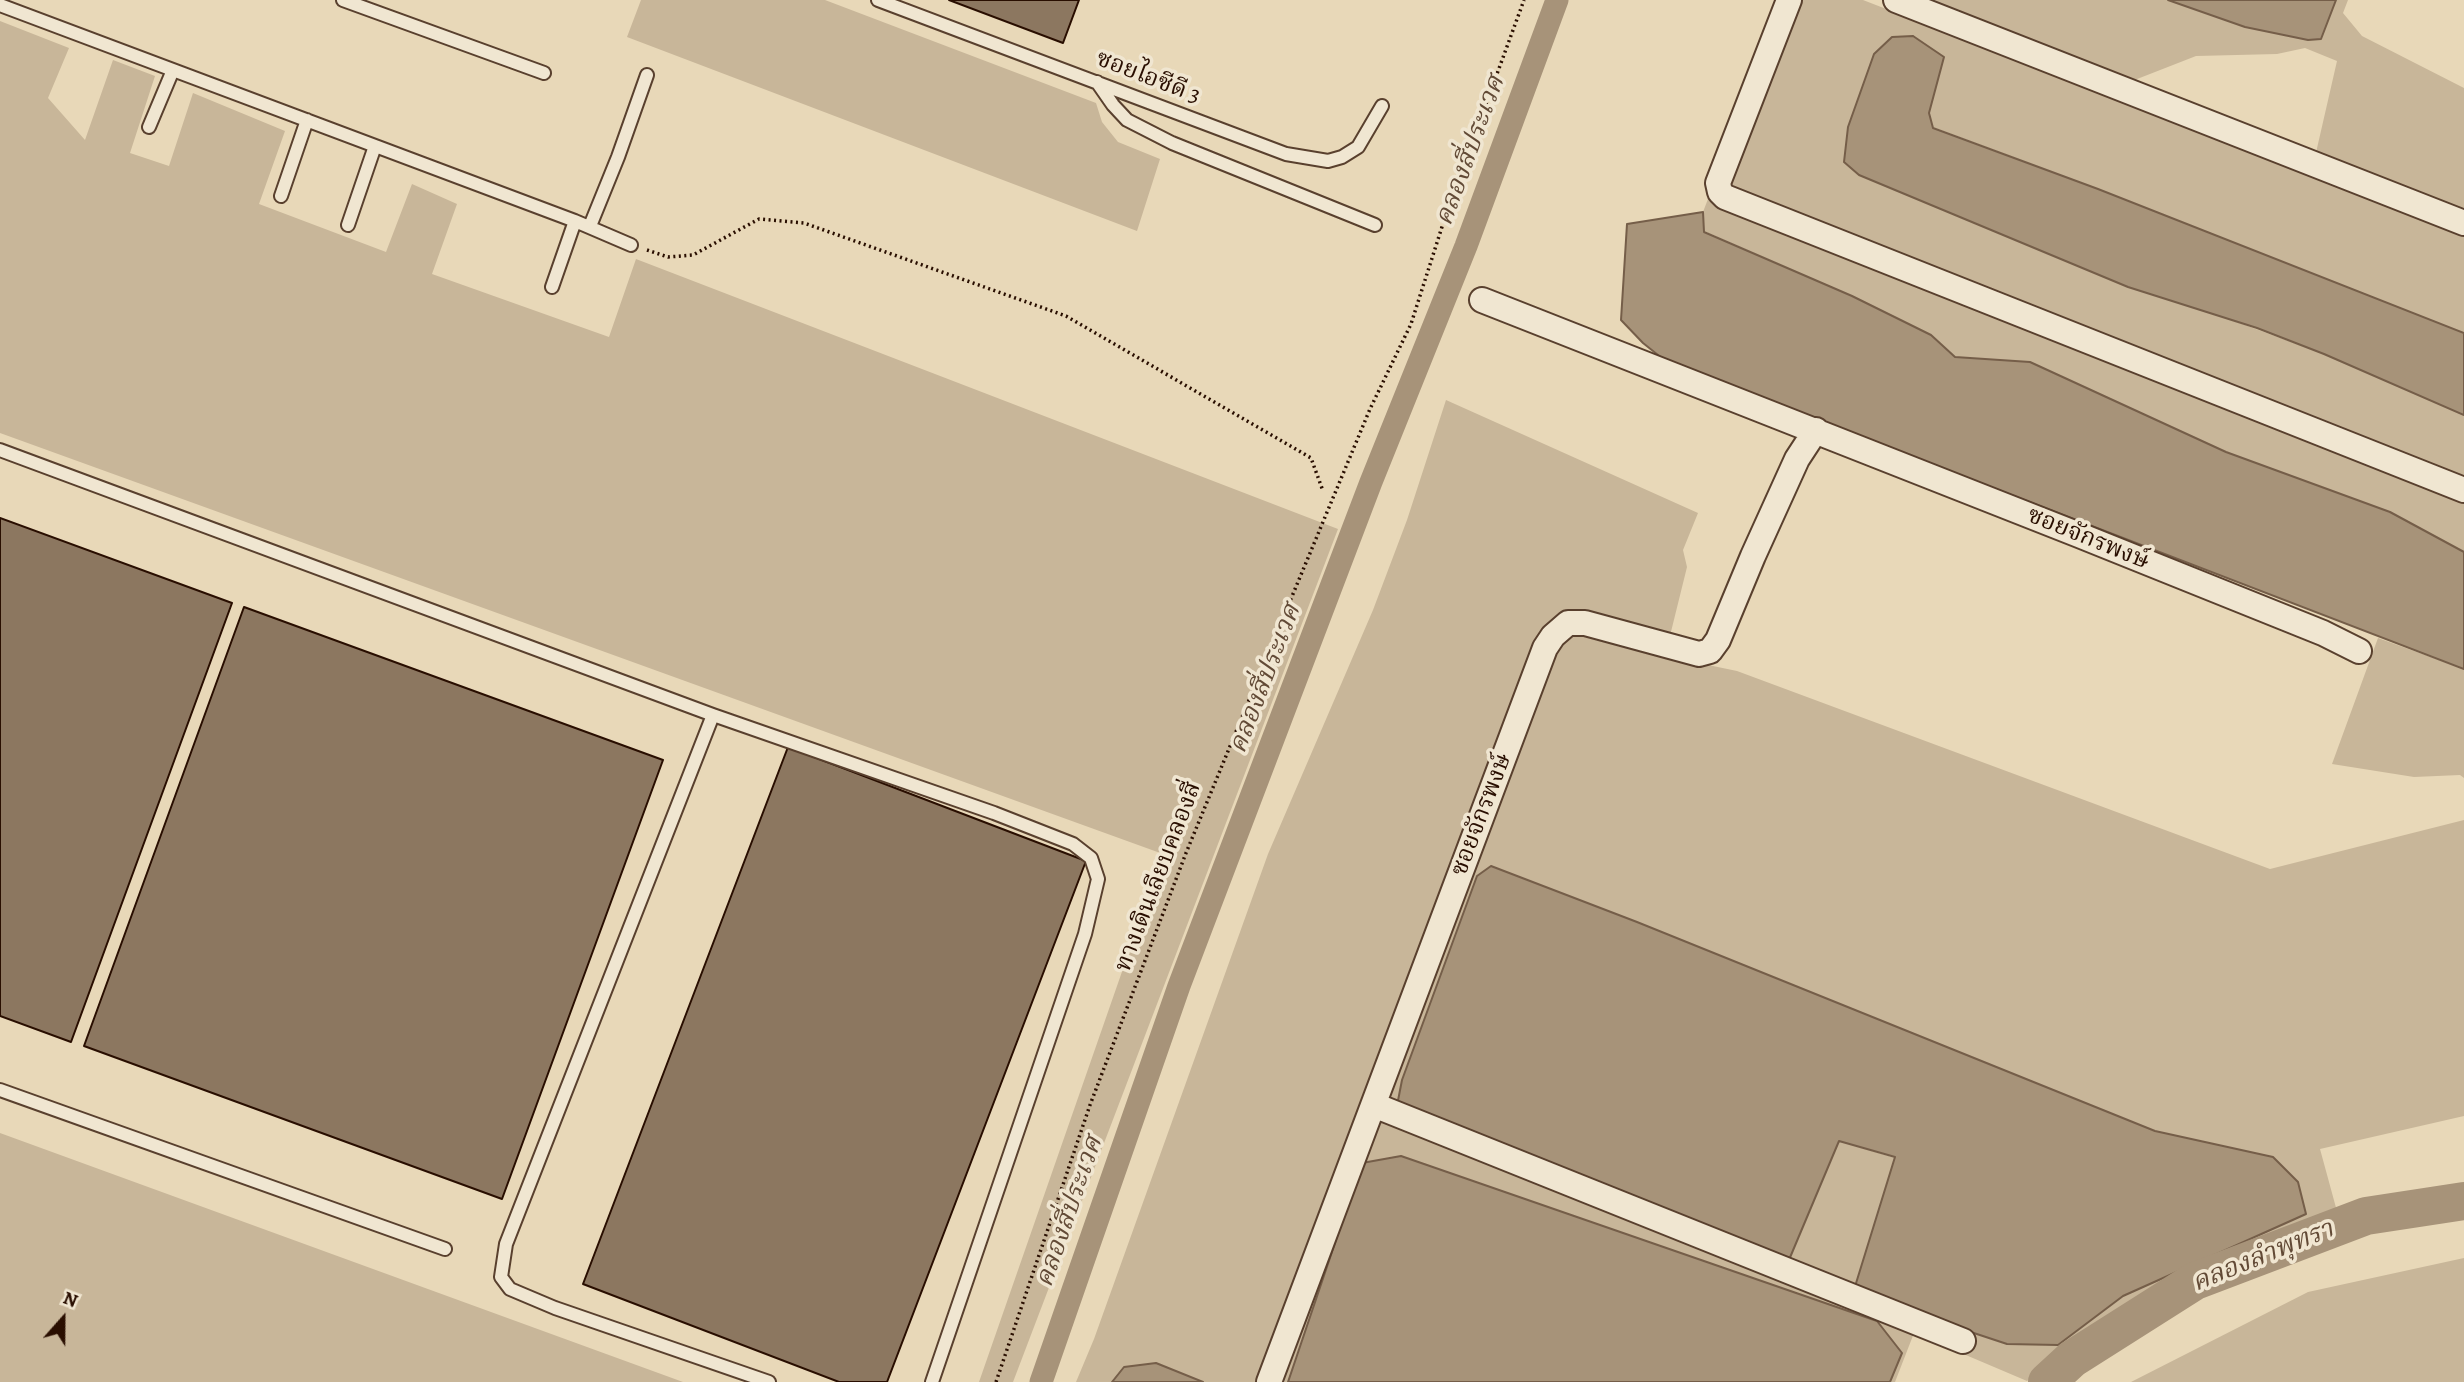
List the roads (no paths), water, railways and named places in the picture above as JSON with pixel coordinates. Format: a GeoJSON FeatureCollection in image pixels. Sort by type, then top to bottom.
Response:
{"type":"FeatureCollection","features":[{"type":"Feature","properties":{"kind":"street"},"geometry":{"type":"LineString","coordinates":[[1789,0],[1718,183],[1720,192],[1725,197],[2464,490]]}},
{"type":"Feature","properties":{"kind":"street"},"geometry":{"type":"LineString","coordinates":[[1896,0],[2464,223]]}},
{"type":"Feature","properties":{"kind":"street","name":"ซอยจักรพงษ์"},"geometry":{"type":"LineString","coordinates":[[1482,300],[1816,430],[2323,633],[2359,651]]}},
{"type":"Feature","properties":{"kind":"street","name":"ซอยจักรพงษ์"},"geometry":{"type":"LineString","coordinates":[[1269,1382],[1545,648],[1553,636],[1568,623],[1585,623],[1699,654],[1710,651],[1718,640],[1797,459],[1816,430]]}},
{"type":"Feature","properties":{"kind":"street"},"geometry":{"type":"LineString","coordinates":[[1374,1105],[1963,1341]]}},
{"type":"Feature","properties":{"kind":"lane"},"geometry":{"type":"LineString","coordinates":[[343,0],[544,73]]}},
{"type":"Feature","properties":{"kind":"lane","name":"ซอยไอซีดี 3"},"geometry":{"type":"LineString","coordinates":[[878,0],[1286,154],[1328,160],[1342,157],[1358,147],[1382,106]]}},
{"type":"Feature","properties":{"kind":"lane"},"geometry":{"type":"LineString","coordinates":[[0,5],[590,226],[631,245]]}},
{"type":"Feature","properties":{"kind":"lane"},"geometry":{"type":"LineString","coordinates":[[149,127],[173,70]]}},
{"type":"Feature","properties":{"kind":"lane"},"geometry":{"type":"LineString","coordinates":[[590,226],[618,157],[646,75]]}},
{"type":"Feature","properties":{"kind":"lane"},"geometry":{"type":"LineString","coordinates":[[1097,82],[1127,120],[1172,143],[1374,225]]}},
{"type":"Feature","properties":{"kind":"lane"},"geometry":{"type":"LineString","coordinates":[[281,196],[307,120]]}},
{"type":"Feature","properties":{"kind":"lane"},"geometry":{"type":"LineString","coordinates":[[348,225],[375,146]]}},
{"type":"Feature","properties":{"kind":"lane"},"geometry":{"type":"LineString","coordinates":[[552,287],[575,221]]}},
{"type":"Feature","properties":{"kind":"lane"},"geometry":{"type":"LineString","coordinates":[[0,450],[713,715],[993,813],[1073,844],[1091,858],[1098,879],[1085,934],[932,1382]]}},
{"type":"Feature","properties":{"kind":"lane"},"geometry":{"type":"LineString","coordinates":[[713,715],[506,1244],[501,1277],[510,1289],[555,1308],[769,1382]]}},
{"type":"Feature","properties":{"kind":"lane"},"geometry":{"type":"LineString","coordinates":[[0,1090],[444,1250]]}},
{"type":"Feature","properties":{"kind":"waterway","name":"คลองสี่ประเวศ"},"geometry":{"type":"LineString","coordinates":[[1041,1382],[1179,986],[1371,482],[1466,246],[1557,0]]}},
{"type":"Feature","properties":{"kind":"waterway","name":"คลองลำพุทรา"},"geometry":{"type":"LineString","coordinates":[[2047,1382],[2072,1359],[2195,1281],[2366,1216],[2464,1201]]}}]}
